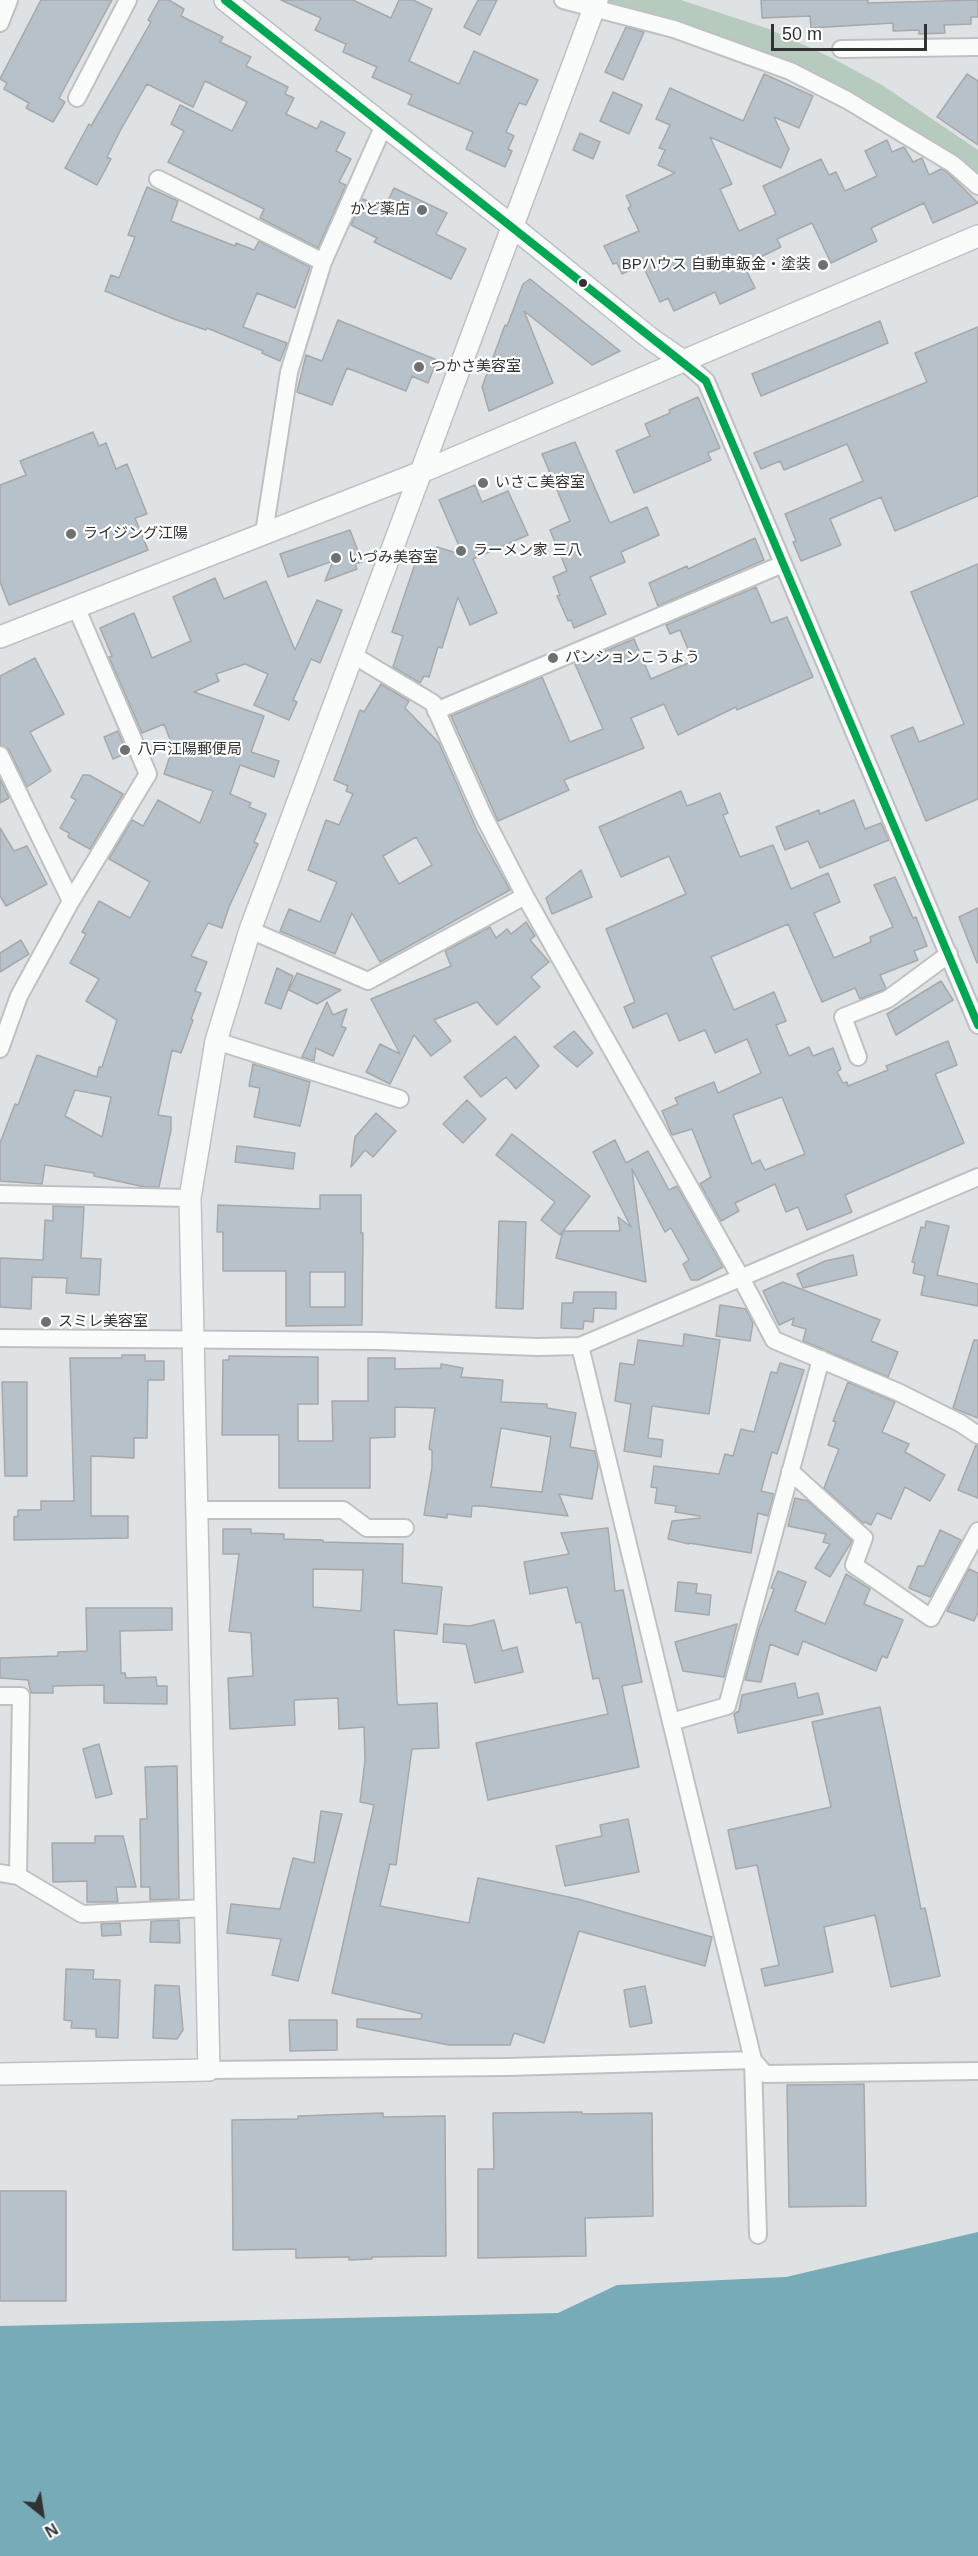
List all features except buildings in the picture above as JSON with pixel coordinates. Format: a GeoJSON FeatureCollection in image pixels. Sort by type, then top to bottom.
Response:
{"type":"FeatureCollection","features":[{"type":"Feature","properties":{"kind":"street"},"geometry":{"type":"LineString","coordinates":[[0,23],[9,0]]}},
{"type":"Feature","properties":{"kind":"street"},"geometry":{"type":"LineString","coordinates":[[77,98],[128,0]]}},
{"type":"Feature","properties":{"kind":"street"},"geometry":{"type":"LineString","coordinates":[[225,0],[706,381],[978,1024]]}},
{"type":"Feature","properties":{"kind":"street"},"geometry":{"type":"LineString","coordinates":[[562,0],[596,3],[789,70],[847,100],[953,164],[978,186]]}},
{"type":"Feature","properties":{"kind":"street"},"geometry":{"type":"LineString","coordinates":[[209,2070],[190,1198],[216,1041],[250,930],[596,3]]}},
{"type":"Feature","properties":{"kind":"street"},"geometry":{"type":"LineString","coordinates":[[841,49],[978,47]]}},
{"type":"Feature","properties":{"kind":"street"},"geometry":{"type":"LineString","coordinates":[[264,533],[289,372],[323,262],[384,124]]}},
{"type":"Feature","properties":{"kind":"street"},"geometry":{"type":"LineString","coordinates":[[158,178],[323,262]]}},
{"type":"Feature","properties":{"kind":"street"},"geometry":{"type":"LineString","coordinates":[[0,637],[419,473],[978,236]]}},
{"type":"Feature","properties":{"kind":"street"},"geometry":{"type":"LineString","coordinates":[[436,711],[783,564]]}},
{"type":"Feature","properties":{"kind":"street"},"geometry":{"type":"LineString","coordinates":[[0,1049],[19,996],[71,901],[148,774],[76,607]]}},
{"type":"Feature","properties":{"kind":"street"},"geometry":{"type":"LineString","coordinates":[[353,654],[433,703],[483,815],[525,896],[774,1340],[898,1392],[960,1423],[978,1436]]}},
{"type":"Feature","properties":{"kind":"street"},"geometry":{"type":"LineString","coordinates":[[0,755],[71,901]]}},
{"type":"Feature","properties":{"kind":"street"},"geometry":{"type":"LineString","coordinates":[[250,930],[368,981],[525,896]]}},
{"type":"Feature","properties":{"kind":"street"},"geometry":{"type":"LineString","coordinates":[[858,1057],[843,1017],[888,999],[949,954]]}},
{"type":"Feature","properties":{"kind":"street"},"geometry":{"type":"LineString","coordinates":[[216,1041],[400,1099]]}},
{"type":"Feature","properties":{"kind":"street"},"geometry":{"type":"LineString","coordinates":[[0,1338],[380,1341],[537,1347],[580,1346],[978,1177]]}},
{"type":"Feature","properties":{"kind":"street"},"geometry":{"type":"LineString","coordinates":[[0,1194],[190,1198]]}},
{"type":"Feature","properties":{"kind":"street"},"geometry":{"type":"LineString","coordinates":[[580,1346],[753,2060],[758,2235]]}},
{"type":"Feature","properties":{"kind":"street"},"geometry":{"type":"LineString","coordinates":[[671,1722],[727,1706],[820,1359]]}},
{"type":"Feature","properties":{"kind":"street"},"geometry":{"type":"LineString","coordinates":[[790,1471],[864,1538],[854,1565],[931,1618],[978,1531]]}},
{"type":"Feature","properties":{"kind":"street"},"geometry":{"type":"LineString","coordinates":[[197,1510],[343,1510],[368,1528],[405,1528]]}},
{"type":"Feature","properties":{"kind":"street"},"geometry":{"type":"LineString","coordinates":[[0,1696],[21,1696],[18,1876]]}},
{"type":"Feature","properties":{"kind":"street"},"geometry":{"type":"LineString","coordinates":[[0,1874],[18,1876],[82,1914],[206,1908]]}},
{"type":"Feature","properties":{"kind":"street"},"geometry":{"type":"LineString","coordinates":[[0,2074],[507,2067],[753,2060]]}},
{"type":"Feature","properties":{"kind":"street"},"geometry":{"type":"LineString","coordinates":[[753,2060],[765,2074],[978,2071]]}},
{"type":"Feature","properties":{"kind":"green space"},"geometry":{"type":"Polygon","coordinates":[[[563,0],[681,0],[769,29],[830,57],[882,85],[978,150],[978,186],[790,71],[563,0]]]}},
{"type":"Feature","properties":{"kind":"water"},"geometry":{"type":"Polygon","coordinates":[[[978,2232],[978,2556],[0,2556],[0,2326],[558,2313],[617,2285],[786,2277],[978,2232]]]}},
{"type":"Feature","properties":{"kind":"transit line"},"geometry":{"type":"LineString","coordinates":[[225,0],[706,381],[978,1025]]}},
{"type":"Feature","properties":{"kind":"place","name":"かど薬店"},"geometry":{"type":"Point","coordinates":[422,210]}},
{"type":"Feature","properties":{"kind":"place","name":"BPハウス 自動車鈑金・塗装"},"geometry":{"type":"Point","coordinates":[823,265]}},
{"type":"Feature","properties":{"kind":"place","name":"つかさ美容室"},"geometry":{"type":"Point","coordinates":[419,367]}},
{"type":"Feature","properties":{"kind":"place","name":"いさこ美容室"},"geometry":{"type":"Point","coordinates":[483,483]}},
{"type":"Feature","properties":{"kind":"place","name":"ライジング江陽"},"geometry":{"type":"Point","coordinates":[71,534]}},
{"type":"Feature","properties":{"kind":"place","name":"ラーメン家 三八"},"geometry":{"type":"Point","coordinates":[461,551]}},
{"type":"Feature","properties":{"kind":"place","name":"いづみ美容室"},"geometry":{"type":"Point","coordinates":[336,558]}},
{"type":"Feature","properties":{"kind":"place","name":"パンションこうよう"},"geometry":{"type":"Point","coordinates":[553,658]}},
{"type":"Feature","properties":{"kind":"place","name":"八戸江陽郵便局"},"geometry":{"type":"Point","coordinates":[125,750]}},
{"type":"Feature","properties":{"kind":"place","name":"スミレ美容室"},"geometry":{"type":"Point","coordinates":[46,1322]}}]}
